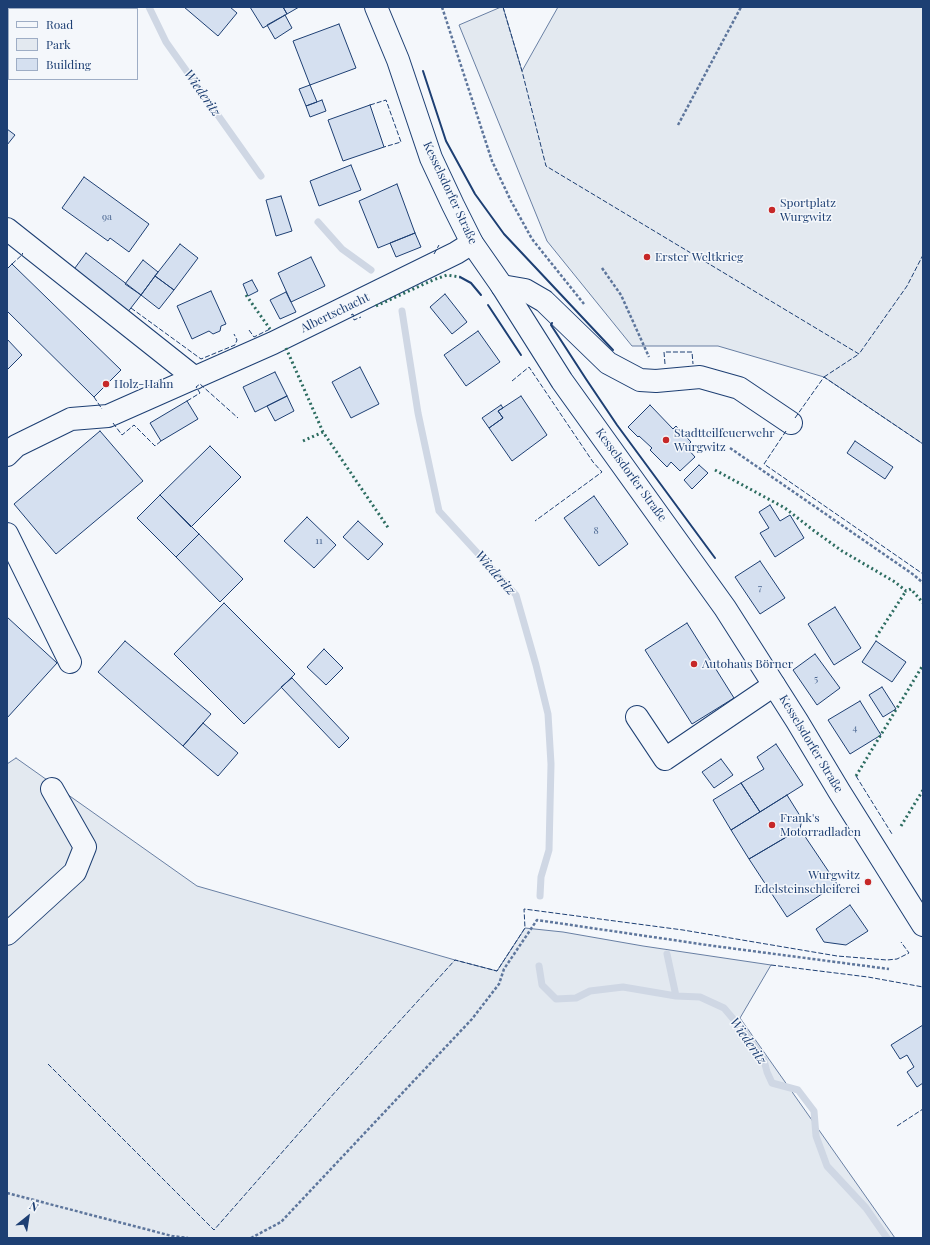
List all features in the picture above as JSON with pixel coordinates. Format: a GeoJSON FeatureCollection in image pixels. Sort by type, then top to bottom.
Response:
{"type":"FeatureCollection","features":[{"type":"Feature","properties":{"kind":"main road","name":"Kesselsdorfer Straße"},"geometry":{"type":"LineString","coordinates":[[376,7],[398,60],[427,148],[472,243],[502,286],[562,381],[725,608],[923,925]]}},
{"type":"Feature","properties":{"kind":"main road"},"geometry":{"type":"LineString","coordinates":[[7,229],[195,378]]}},
{"type":"Feature","properties":{"kind":"main road","name":"Albertschacht"},"geometry":{"type":"LineString","coordinates":[[7,454],[16,446],[71,419],[108,416],[291,335],[456,253],[472,243]]}},
{"type":"Feature","properties":{"kind":"main road"},"geometry":{"type":"LineString","coordinates":[[502,286],[525,290],[544,301],[608,363],[640,380],[656,382],[700,377],[739,388],[791,423]]}},
{"type":"Feature","properties":{"kind":"main road"},"geometry":{"type":"LineString","coordinates":[[7,534],[70,662]]}},
{"type":"Feature","properties":{"kind":"main road"},"geometry":{"type":"LineString","coordinates":[[637,716],[664,759],[774,685]]}},
{"type":"Feature","properties":{"kind":"main road"},"geometry":{"type":"LineString","coordinates":[[7,934],[75,872],[85,847],[52,789]]}},
{"type":"Feature","properties":{"kind":"path"},"geometry":{"type":"LineString","coordinates":[[442,7],[492,160],[511,201],[532,239],[588,309]]}},
{"type":"Feature","properties":{"kind":"path"},"geometry":{"type":"LineString","coordinates":[[678,125],[740,7]]}},
{"type":"Feature","properties":{"kind":"path"},"geometry":{"type":"LineString","coordinates":[[602,268],[621,296],[650,360]]}},
{"type":"Feature","properties":{"kind":"path"},"geometry":{"type":"LineString","coordinates":[[730,448],[914,575],[923,583]]}},
{"type":"Feature","properties":{"kind":"path"},"geometry":{"type":"LineString","coordinates":[[251,1238],[280,1222],[472,1019],[499,984],[504,969],[537,920],[889,970]]}},
{"type":"Feature","properties":{"kind":"path"},"geometry":{"type":"LineString","coordinates":[[7,1193],[172,1236],[188,1238]]}},
{"type":"Feature","properties":{"kind":"green space","name":"Sportplatz Wurgwitz"},"geometry":{"type":"Polygon","coordinates":[[[503,7],[522,71],[558,7],[923,7],[923,444],[824,377],[718,346],[632,346],[547,241],[459,25],[503,7]]]}},
{"type":"Feature","properties":{"kind":"green space"},"geometry":{"type":"Polygon","coordinates":[[[16,758],[197,886],[455,960],[497,971],[525,928],[563,932],[643,946],[771,965],[740,1018],[895,1238],[7,1238],[7,764],[16,758]]]}},
{"type":"Feature","properties":{"kind":"building"},"geometry":{"type":"Polygon","coordinates":[[[184,7],[230,7],[237,13],[218,36],[184,7]]]}},
{"type":"Feature","properties":{"kind":"building"},"geometry":{"type":"Polygon","coordinates":[[[250,7],[283,7],[287,14],[263,28],[250,7]]]}},
{"type":"Feature","properties":{"kind":"building"},"geometry":{"type":"Polygon","coordinates":[[[283,7],[299,7],[287,14],[283,7]]]}},
{"type":"Feature","properties":{"kind":"building"},"geometry":{"type":"Polygon","coordinates":[[[285,15],[292,28],[275,39],[267,25],[285,15]]]}},
{"type":"Feature","properties":{"kind":"building"},"geometry":{"type":"Polygon","coordinates":[[[339,24],[356,68],[310,85],[293,41],[339,24]]]}},
{"type":"Feature","properties":{"kind":"building"},"geometry":{"type":"Polygon","coordinates":[[[310,85],[317,102],[306,106],[299,89],[310,85]]]}},
{"type":"Feature","properties":{"kind":"building"},"geometry":{"type":"Polygon","coordinates":[[[322,100],[326,111],[310,117],[306,106],[322,100]]]}},
{"type":"Feature","properties":{"kind":"building"},"geometry":{"type":"Polygon","coordinates":[[[370,105],[384,147],[343,161],[328,120],[370,105]]]}},
{"type":"Feature","properties":{"kind":"building"},"geometry":{"type":"Polygon","coordinates":[[[7,129],[15,135],[7,145],[7,129]]]}},
{"type":"Feature","properties":{"kind":"building"},"geometry":{"type":"Polygon","coordinates":[[[351,165],[361,190],[319,206],[310,181],[351,165]]]}},
{"type":"Feature","properties":{"kind":"building"},"geometry":{"type":"Polygon","coordinates":[[[84,177],[149,224],[129,252],[110,238],[108,241],[62,208],[84,177]]]}},
{"type":"Feature","properties":{"kind":"building"},"geometry":{"type":"Polygon","coordinates":[[[397,184],[415,233],[378,248],[359,201],[397,184]]]}},
{"type":"Feature","properties":{"kind":"building"},"geometry":{"type":"Polygon","coordinates":[[[281,196],[292,231],[276,236],[266,200],[281,196]]]}},
{"type":"Feature","properties":{"kind":"building"},"geometry":{"type":"Polygon","coordinates":[[[415,233],[421,247],[396,257],[390,243],[415,233]]]}},
{"type":"Feature","properties":{"kind":"building"},"geometry":{"type":"Polygon","coordinates":[[[180,244],[198,258],[174,290],[155,276],[180,244]]]}},
{"type":"Feature","properties":{"kind":"building"},"geometry":{"type":"Polygon","coordinates":[[[86,253],[141,295],[127,313],[72,272],[86,253]]]}},
{"type":"Feature","properties":{"kind":"building"},"geometry":{"type":"Polygon","coordinates":[[[311,257],[325,286],[291,302],[278,273],[311,257]]]}},
{"type":"Feature","properties":{"kind":"building"},"geometry":{"type":"Polygon","coordinates":[[[143,260],[158,272],[141,295],[125,284],[143,260]]]}},
{"type":"Feature","properties":{"kind":"building"},"geometry":{"type":"Polygon","coordinates":[[[12,264],[121,370],[94,397],[7,311],[7,269],[12,264]]]}},
{"type":"Feature","properties":{"kind":"building"},"geometry":{"type":"Polygon","coordinates":[[[155,276],[174,290],[159,309],[141,295],[155,276]]]}},
{"type":"Feature","properties":{"kind":"building"},"geometry":{"type":"Polygon","coordinates":[[[252,280],[258,291],[248,296],[243,284],[252,280]]]}},
{"type":"Feature","properties":{"kind":"building"},"geometry":{"type":"Polygon","coordinates":[[[211,291],[226,324],[221,326],[220,331],[213,334],[209,331],[192,339],[177,306],[211,291]]]}},
{"type":"Feature","properties":{"kind":"building"},"geometry":{"type":"Polygon","coordinates":[[[286,292],[296,312],[280,319],[270,300],[286,292]]]}},
{"type":"Feature","properties":{"kind":"building"},"geometry":{"type":"Polygon","coordinates":[[[445,294],[467,322],[452,334],[430,307],[445,294]]]}},
{"type":"Feature","properties":{"kind":"building"},"geometry":{"type":"Polygon","coordinates":[[[478,331],[500,362],[466,386],[444,355],[478,331]]]}},
{"type":"Feature","properties":{"kind":"building"},"geometry":{"type":"Polygon","coordinates":[[[7,339],[22,355],[7,370],[7,339]]]}},
{"type":"Feature","properties":{"kind":"building"},"geometry":{"type":"Polygon","coordinates":[[[360,367],[379,404],[351,418],[332,382],[360,367]]]}},
{"type":"Feature","properties":{"kind":"building"},"geometry":{"type":"Polygon","coordinates":[[[275,372],[287,396],[255,412],[243,387],[275,372]]]}},
{"type":"Feature","properties":{"kind":"building"},"geometry":{"type":"Polygon","coordinates":[[[287,396],[294,411],[275,421],[267,406],[287,396]]]}},
{"type":"Feature","properties":{"kind":"building"},"geometry":{"type":"Polygon","coordinates":[[[521,396],[547,435],[512,461],[489,428],[503,418],[498,411],[521,396]]]}},
{"type":"Feature","properties":{"kind":"building"},"geometry":{"type":"Polygon","coordinates":[[[187,401],[198,419],[161,441],[150,423],[187,401]]]}},
{"type":"Feature","properties":{"kind":"building"},"geometry":{"type":"Polygon","coordinates":[[[501,405],[503,408],[498,411],[503,418],[489,428],[482,418],[501,405]]]}},
{"type":"Feature","properties":{"kind":"building","name":"Stadtteilfeuerwehr Wurgwitz"},"geometry":{"type":"Polygon","coordinates":[[[650,405],[673,429],[676,426],[691,442],[686,447],[695,457],[680,471],[671,462],[667,467],[650,450],[652,448],[628,427],[650,405]]]}},
{"type":"Feature","properties":{"kind":"building"},"geometry":{"type":"Polygon","coordinates":[[[100,431],[143,481],[56,554],[14,504],[100,431]]]}},
{"type":"Feature","properties":{"kind":"building"},"geometry":{"type":"Polygon","coordinates":[[[855,441],[893,467],[885,479],[847,453],[855,441]]]}},
{"type":"Feature","properties":{"kind":"building"},"geometry":{"type":"Polygon","coordinates":[[[210,446],[241,477],[191,527],[160,495],[210,446]]]}},
{"type":"Feature","properties":{"kind":"building"},"geometry":{"type":"Polygon","coordinates":[[[699,465],[708,473],[692,489],[684,480],[699,465]]]}},
{"type":"Feature","properties":{"kind":"building"},"geometry":{"type":"Polygon","coordinates":[[[160,495],[199,534],[176,557],[137,518],[160,495]]]}},
{"type":"Feature","properties":{"kind":"building"},"geometry":{"type":"Polygon","coordinates":[[[594,496],[628,544],[599,566],[564,518],[594,496]]]}},
{"type":"Feature","properties":{"kind":"building"},"geometry":{"type":"Polygon","coordinates":[[[770,505],[780,521],[790,515],[804,538],[775,557],[760,533],[769,528],[759,512],[770,505]]]}},
{"type":"Feature","properties":{"kind":"building"},"geometry":{"type":"Polygon","coordinates":[[[307,517],[336,545],[314,568],[284,541],[307,517]]]}},
{"type":"Feature","properties":{"kind":"building"},"geometry":{"type":"Polygon","coordinates":[[[358,521],[383,544],[368,560],[343,537],[358,521]]]}},
{"type":"Feature","properties":{"kind":"building"},"geometry":{"type":"Polygon","coordinates":[[[199,534],[243,579],[220,602],[176,557],[199,534]]]}},
{"type":"Feature","properties":{"kind":"building"},"geometry":{"type":"Polygon","coordinates":[[[760,561],[785,598],[760,614],[735,577],[760,561]]]}},
{"type":"Feature","properties":{"kind":"building"},"geometry":{"type":"Polygon","coordinates":[[[224,603],[295,674],[244,724],[174,654],[224,603]]]}},
{"type":"Feature","properties":{"kind":"building"},"geometry":{"type":"Polygon","coordinates":[[[835,607],[861,648],[834,665],[808,624],[835,607]]]}},
{"type":"Feature","properties":{"kind":"building"},"geometry":{"type":"Polygon","coordinates":[[[7,617],[57,663],[7,718],[7,617]]]}},
{"type":"Feature","properties":{"kind":"building"},"geometry":{"type":"Polygon","coordinates":[[[687,623],[734,698],[692,724],[645,650],[687,623]]]}},
{"type":"Feature","properties":{"kind":"building"},"geometry":{"type":"Polygon","coordinates":[[[125,641],[211,714],[183,746],[98,672],[125,641]]]}},
{"type":"Feature","properties":{"kind":"building"},"geometry":{"type":"Polygon","coordinates":[[[876,641],[906,662],[892,682],[862,662],[876,641]]]}},
{"type":"Feature","properties":{"kind":"building"},"geometry":{"type":"Polygon","coordinates":[[[324,649],[343,668],[326,685],[307,667],[324,649]]]}},
{"type":"Feature","properties":{"kind":"building"},"geometry":{"type":"Polygon","coordinates":[[[815,654],[840,688],[817,705],[793,670],[815,654]]]}},
{"type":"Feature","properties":{"kind":"building"},"geometry":{"type":"Polygon","coordinates":[[[292,678],[349,738],[339,748],[281,687],[292,678]]]}},
{"type":"Feature","properties":{"kind":"building"},"geometry":{"type":"Polygon","coordinates":[[[882,687],[896,709],[883,717],[869,695],[882,687]]]}},
{"type":"Feature","properties":{"kind":"building"},"geometry":{"type":"Polygon","coordinates":[[[860,701],[881,735],[850,754],[828,720],[860,701]]]}},
{"type":"Feature","properties":{"kind":"building"},"geometry":{"type":"Polygon","coordinates":[[[203,723],[238,753],[218,776],[183,746],[203,723]]]}},
{"type":"Feature","properties":{"kind":"building"},"geometry":{"type":"Polygon","coordinates":[[[776,744],[803,785],[760,812],[741,783],[764,769],[757,757],[776,744]]]}},
{"type":"Feature","properties":{"kind":"building"},"geometry":{"type":"Polygon","coordinates":[[[721,759],[733,775],[714,788],[702,772],[721,759]]]}},
{"type":"Feature","properties":{"kind":"building"},"geometry":{"type":"Polygon","coordinates":[[[741,783],[760,812],[731,830],[713,800],[741,783]]]}},
{"type":"Feature","properties":{"kind":"building"},"geometry":{"type":"Polygon","coordinates":[[[787,795],[802,819],[800,829],[749,859],[731,830],[787,795]]]}},
{"type":"Feature","properties":{"kind":"building"},"geometry":{"type":"Polygon","coordinates":[[[800,829],[837,884],[787,917],[749,859],[800,829]]]}},
{"type":"Feature","properties":{"kind":"building"},"geometry":{"type":"Polygon","coordinates":[[[850,905],[868,931],[846,945],[824,942],[816,929],[850,905]]]}},
{"type":"Feature","properties":{"kind":"building"},"geometry":{"type":"Polygon","coordinates":[[[923,1025],[923,1083],[917,1087],[907,1072],[914,1067],[907,1055],[900,1059],[891,1045],[923,1025]]]}},
{"type":"Feature","properties":{"kind":"waterway","name":"Wiederitz"},"geometry":{"type":"LineString","coordinates":[[149,7],[166,42],[261,176]]}},
{"type":"Feature","properties":{"kind":"waterway","name":"Wiederitz"},"geometry":{"type":"LineString","coordinates":[[318,222],[342,249],[371,270]]}},
{"type":"Feature","properties":{"kind":"waterway","name":"Wiederitz"},"geometry":{"type":"LineString","coordinates":[[402,311],[418,413],[439,511],[516,595],[548,714],[551,764],[549,850],[541,877],[540,896]]}},
{"type":"Feature","properties":{"kind":"waterway"},"geometry":{"type":"LineString","coordinates":[[667,954],[676,996]]}},
{"type":"Feature","properties":{"kind":"waterway","name":"Wiederitz"},"geometry":{"type":"LineString","coordinates":[[539,966],[542,985],[556,999],[576,998],[590,991],[623,987],[676,996],[700,997],[724,1008],[746,1034],[764,1060],[772,1083],[798,1090],[814,1111],[816,1136],[827,1166],[866,1208],[887,1238]]}},
{"type":"Feature","properties":{"kind":"hedge"},"geometry":{"type":"LineString","coordinates":[[376,306],[447,275],[460,277]]}},
{"type":"Feature","properties":{"kind":"hedge"},"geometry":{"type":"LineString","coordinates":[[246,295],[270,329]]}},
{"type":"Feature","properties":{"kind":"hedge"},"geometry":{"type":"LineString","coordinates":[[286,348],[323,432],[389,529]]}},
{"type":"Feature","properties":{"kind":"hedge"},"geometry":{"type":"LineString","coordinates":[[303,441],[323,432]]}},
{"type":"Feature","properties":{"kind":"hedge"},"geometry":{"type":"LineString","coordinates":[[715,470],[785,508],[842,551],[895,582],[906,591],[911,589],[923,603]]}},
{"type":"Feature","properties":{"kind":"hedge"},"geometry":{"type":"LineString","coordinates":[[876,637],[906,591]]}},
{"type":"Feature","properties":{"kind":"hedge"},"geometry":{"type":"LineString","coordinates":[[856,776],[923,665]]}},
{"type":"Feature","properties":{"kind":"hedge"},"geometry":{"type":"LineString","coordinates":[[901,826],[923,790]]}},
{"type":"Feature","properties":{"kind":"fence"},"geometry":{"type":"LineString","coordinates":[[503,7],[522,71],[546,166],[859,354],[907,286],[923,255]]}},
{"type":"Feature","properties":{"kind":"fence"},"geometry":{"type":"LineString","coordinates":[[370,105],[386,100],[401,142],[384,147]]}},
{"type":"Feature","properties":{"kind":"fence"},"geometry":{"type":"LineString","coordinates":[[434,254],[439,245]]}},
{"type":"Feature","properties":{"kind":"fence"},"geometry":{"type":"LineString","coordinates":[[12,264],[23,254],[22,253]]}},
{"type":"Feature","properties":{"kind":"fence"},"geometry":{"type":"LineString","coordinates":[[131,308],[201,359],[235,345],[237,340],[234,334]]}},
{"type":"Feature","properties":{"kind":"fence"},"geometry":{"type":"LineString","coordinates":[[351,315],[353,314],[354,320],[361,317]]}},
{"type":"Feature","properties":{"kind":"fence"},"geometry":{"type":"LineString","coordinates":[[249,330],[254,337],[270,329]]}},
{"type":"Feature","properties":{"kind":"fence"},"geometry":{"type":"LineString","coordinates":[[665,364],[664,352],[692,352],[693,364]]}},
{"type":"Feature","properties":{"kind":"fence"},"geometry":{"type":"LineString","coordinates":[[824,377],[859,354]]}},
{"type":"Feature","properties":{"kind":"fence"},"geometry":{"type":"LineString","coordinates":[[512,381],[529,367],[593,462],[602,472],[535,521]]}},
{"type":"Feature","properties":{"kind":"fence"},"geometry":{"type":"LineString","coordinates":[[795,418],[824,377],[923,444]]}},
{"type":"Feature","properties":{"kind":"fence"},"geometry":{"type":"LineString","coordinates":[[187,401],[200,393],[196,387],[200,384],[238,418]]}},
{"type":"Feature","properties":{"kind":"fence"},"geometry":{"type":"LineString","coordinates":[[94,397],[102,409]]}},
{"type":"Feature","properties":{"kind":"fence"},"geometry":{"type":"LineString","coordinates":[[113,423],[122,435],[134,425],[155,446],[161,441]]}},
{"type":"Feature","properties":{"kind":"fence"},"geometry":{"type":"LineString","coordinates":[[786,431],[764,464],[923,574]]}},
{"type":"Feature","properties":{"kind":"fence"},"geometry":{"type":"LineString","coordinates":[[856,776],[892,834]]}},
{"type":"Feature","properties":{"kind":"fence"},"geometry":{"type":"LineString","coordinates":[[48,1064],[214,1230],[328,1100],[455,960],[497,971],[525,928],[524,909],[683,930],[837,956],[887,960],[897,959],[909,953],[901,942]]}},
{"type":"Feature","properties":{"kind":"fence"},"geometry":{"type":"LineString","coordinates":[[771,965],[868,977],[923,987]]}},
{"type":"Feature","properties":{"kind":"fence"},"geometry":{"type":"LineString","coordinates":[[897,1126],[923,1109]]}},
{"type":"Feature","properties":{"kind":"wall"},"geometry":{"type":"LineString","coordinates":[[423,71],[446,141],[475,194],[504,234],[613,350]]}},
{"type":"Feature","properties":{"kind":"wall"},"geometry":{"type":"LineString","coordinates":[[460,277],[471,283],[481,295]]}},
{"type":"Feature","properties":{"kind":"wall"},"geometry":{"type":"LineString","coordinates":[[488,305],[521,355]]}},
{"type":"Feature","properties":{"kind":"wall"},"geometry":{"type":"LineString","coordinates":[[552,323],[551,325],[617,425],[715,558]]}},
{"type":"Feature","properties":{"kind":"place","name":"Sportplatz Wurgwitz"},"geometry":{"type":"Point","coordinates":[772,210]}},
{"type":"Feature","properties":{"kind":"place","name":"Erster Weltkrieg"},"geometry":{"type":"Point","coordinates":[647,257]}},
{"type":"Feature","properties":{"kind":"place","name":"Holz-Hahn"},"geometry":{"type":"Point","coordinates":[106,384]}},
{"type":"Feature","properties":{"kind":"place","name":"Stadtteilfeuerwehr Wurgwitz"},"geometry":{"type":"Point","coordinates":[666,440]}},
{"type":"Feature","properties":{"kind":"place","name":"Autohaus Börner"},"geometry":{"type":"Point","coordinates":[694,664]}},
{"type":"Feature","properties":{"kind":"place","name":"Frank's Motorradladen"},"geometry":{"type":"Point","coordinates":[772,825]}},
{"type":"Feature","properties":{"kind":"place","name":"Wurgwitz Edelsteinschleiferei"},"geometry":{"type":"Point","coordinates":[868,882]}}]}
